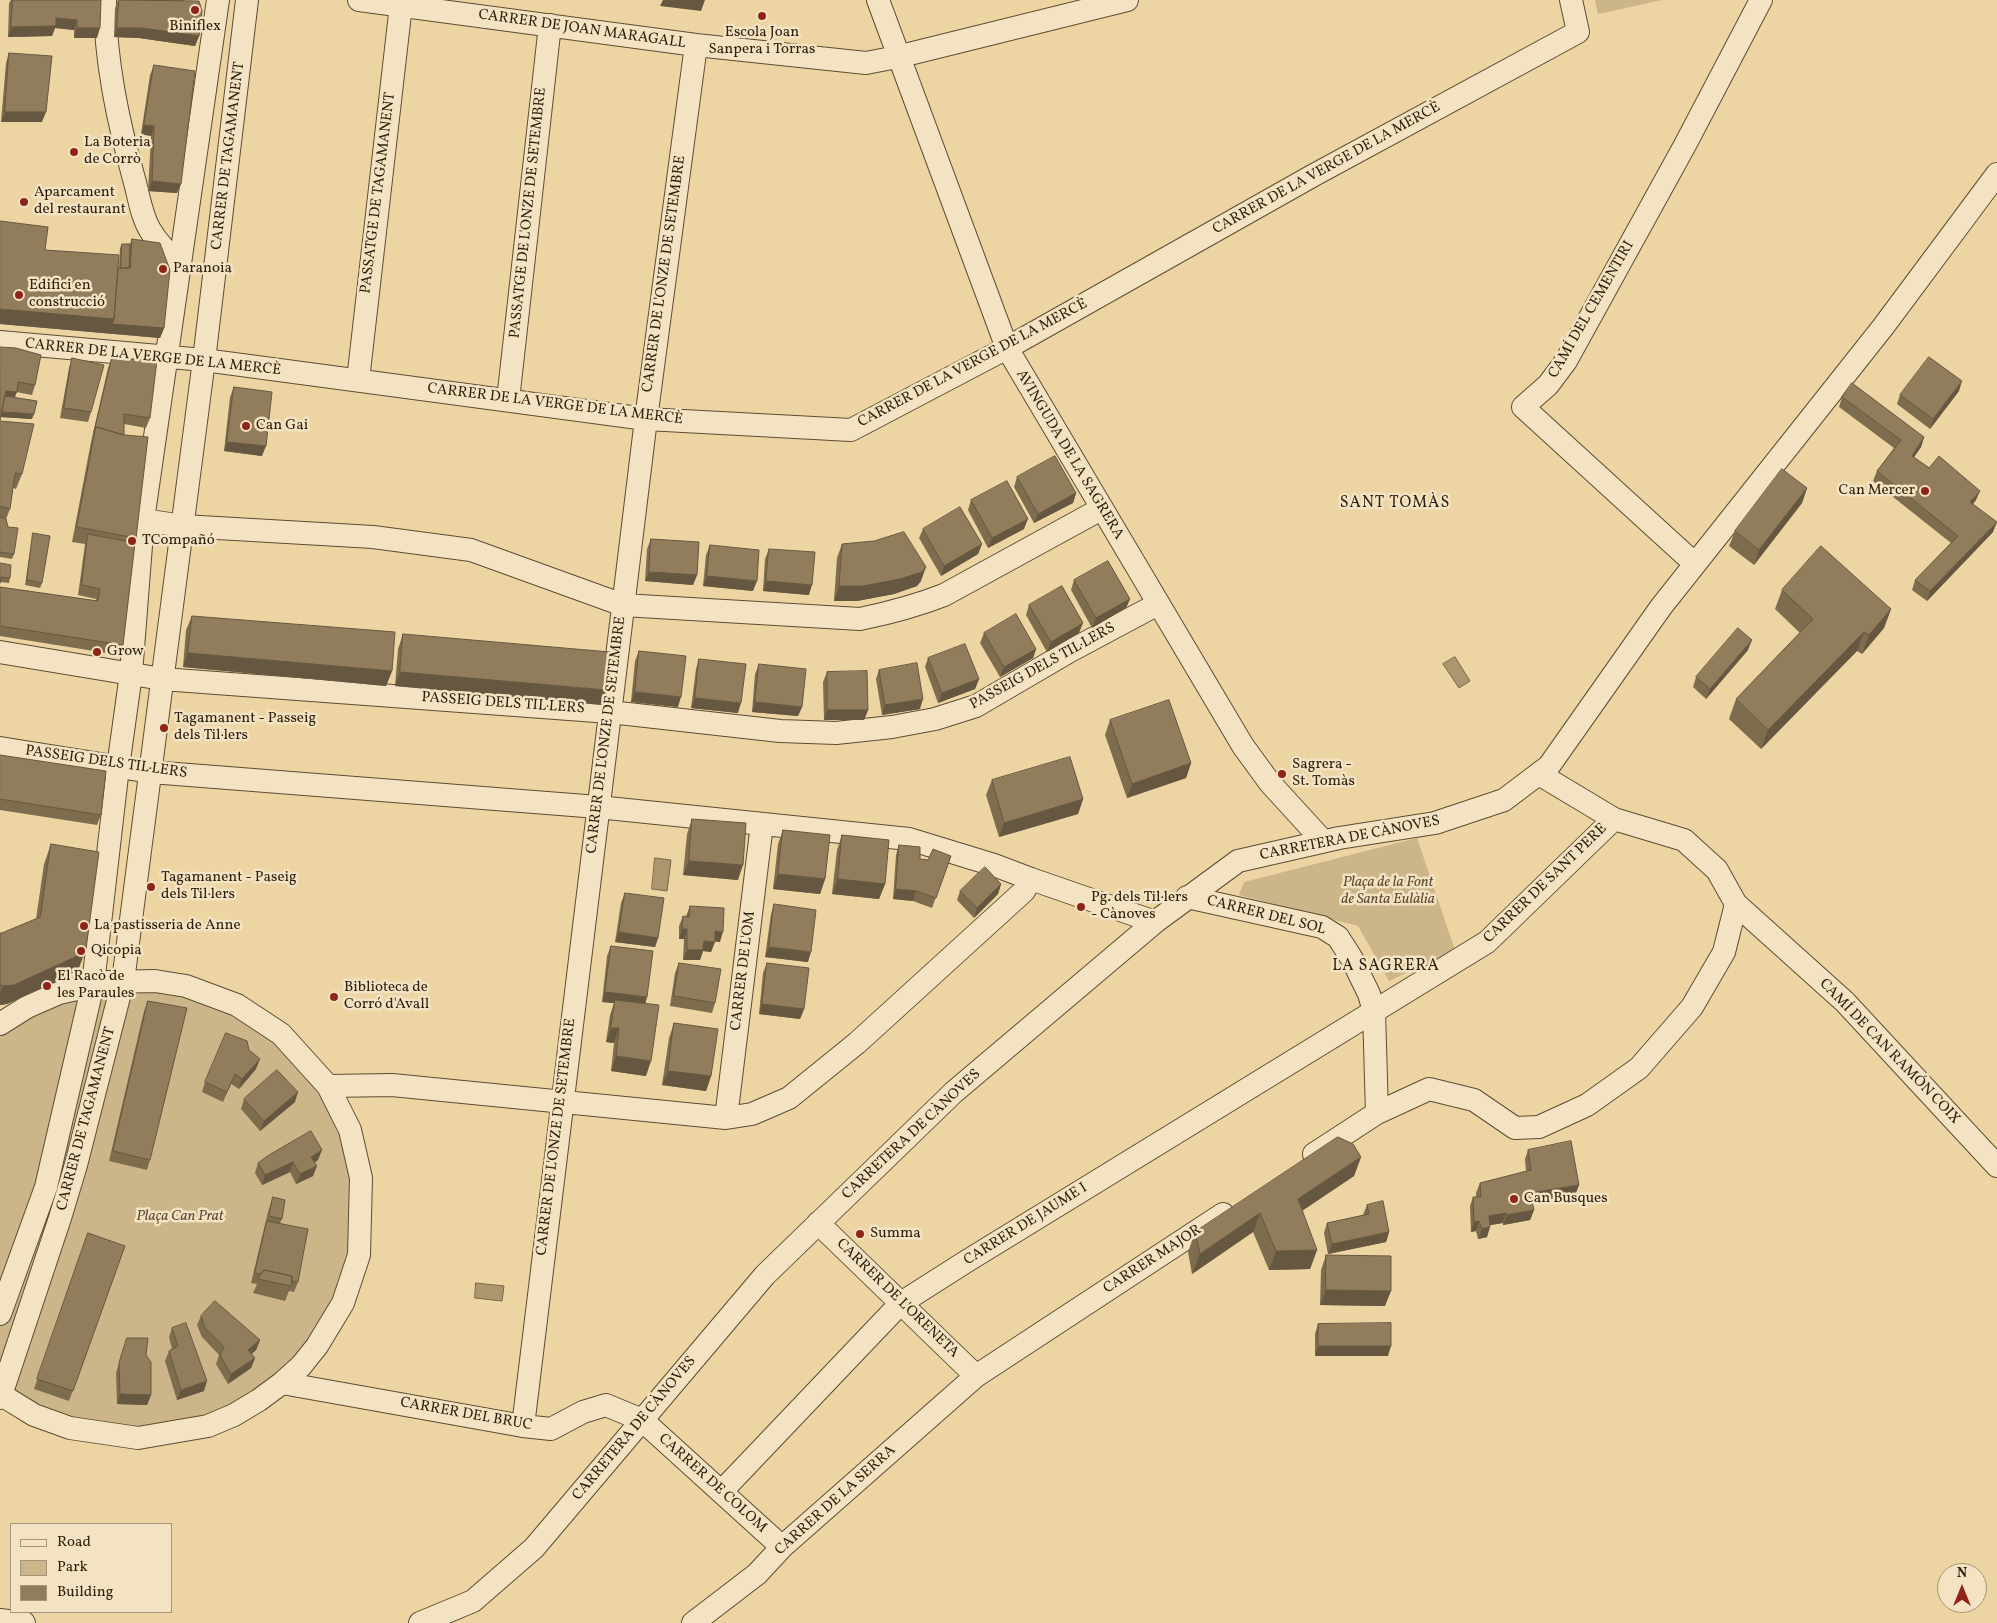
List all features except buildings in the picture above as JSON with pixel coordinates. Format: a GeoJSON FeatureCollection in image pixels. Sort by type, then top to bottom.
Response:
{"type":"FeatureCollection","features":[{"type":"Feature","properties":{"kind":"street"},"geometry":{"type":"LineString","coordinates":[[105,0],[105,32],[109,63],[125,145],[141,206],[149,229],[160,246],[180,264]]}},
{"type":"Feature","properties":{"kind":"street","name":"CARRER DE TAGAMANENT"},"geometry":{"type":"LineString","coordinates":[[0,1314],[46,1187],[93,984],[118,767],[131,674],[143,520],[218,0]]}},
{"type":"Feature","properties":{"kind":"street","name":"CARRER DE TAGAMANENT"},"geometry":{"type":"LineString","coordinates":[[0,1396],[74,1174],[122,981],[183,526],[247,0]]}},
{"type":"Feature","properties":{"kind":"street","name":"CARRER DE JOAN MARAGALL"},"geometry":{"type":"LineString","coordinates":[[359,0],[696,45],[866,63],[1127,0]]}},
{"type":"Feature","properties":{"kind":"street","name":"AVINGUDA DE LA SAGRERA"},"geometry":{"type":"LineString","coordinates":[[878,0],[897,57],[1007,348],[1243,746],[1270,783],[1323,842]]}},
{"type":"Feature","properties":{"kind":"street","name":"CARRER DE LA VERGE DE LA MERCÈ"},"geometry":{"type":"LineString","coordinates":[[0,342],[204,360],[646,419],[851,430],[1007,348],[1314,175],[1578,32],[1571,0]]}},
{"type":"Feature","properties":{"kind":"street","name":"CAMÍ DEL CEMENTIRI"},"geometry":{"type":"LineString","coordinates":[[1695,564],[1522,407],[1548,384],[1566,361],[1685,145],[1761,0]]}},
{"type":"Feature","properties":{"kind":"street","name":"PASSATGE DE TAGAMANENT"},"geometry":{"type":"LineString","coordinates":[[358,380],[401,5]]}},
{"type":"Feature","properties":{"kind":"street","name":"PASSATGE DE L'ONZE DE SETEMBRE"},"geometry":{"type":"LineString","coordinates":[[508,400],[550,25]]}},
{"type":"Feature","properties":{"kind":"street","name":"CARRER DE L'ONZE DE SETEMBRE"},"geometry":{"type":"LineString","coordinates":[[523,1426],[561,1100],[646,419],[696,45]]}},
{"type":"Feature","properties":{"kind":"street","name":"CARRETERA DE CÀNOVES"},"geometry":{"type":"LineString","coordinates":[[420,1623],[472,1601],[534,1548],[765,1275],[954,1092],[1187,897],[1238,861],[1323,842],[1435,823],[1504,800],[1549,766],[1661,607],[1883,327],[1997,174]]}},
{"type":"Feature","properties":{"kind":"street"},"geometry":{"type":"LineString","coordinates":[[143,520],[183,526],[372,537],[471,550],[623,605],[860,619],[893,613],[919,605],[944,594],[1101,509]]}},
{"type":"Feature","properties":{"kind":"street","name":"PASSEIG DELS TIL·LERS"},"geometry":{"type":"LineString","coordinates":[[0,652],[162,679],[610,712],[780,731],[836,733],[892,727],[935,719],[976,706],[1070,651],[1158,604]]}},
{"type":"Feature","properties":{"kind":"street","name":"PASSEIG DELS TIL·LERS"},"geometry":{"type":"LineString","coordinates":[[0,748],[151,772],[598,807],[909,839],[994,865],[1155,922]]}},
{"type":"Feature","properties":{"kind":"street","name":"CAMÍ DE CAN RAMÓN COIX"},"geometry":{"type":"LineString","coordinates":[[1538,774],[1614,819],[1684,840],[1717,870],[1736,904],[1845,1002],[1997,1166]]}},
{"type":"Feature","properties":{"kind":"street","name":"CARRER DE SANT PERE"},"geometry":{"type":"LineString","coordinates":[[1374,1011],[1487,942],[1614,819]]}},
{"type":"Feature","properties":{"kind":"street","name":"CARRER DE L'OM"},"geometry":{"type":"LineString","coordinates":[[726,1118],[762,824]]}},
{"type":"Feature","properties":{"kind":"street"},"geometry":{"type":"LineString","coordinates":[[328,1086],[392,1085],[561,1100],[726,1118],[752,1114],[789,1098],[857,1043],[1024,890],[1031,879]]}},
{"type":"Feature","properties":{"kind":"street","name":"CARRER DEL SOL"},"geometry":{"type":"LineString","coordinates":[[1187,897],[1322,927],[1338,937],[1369,994],[1374,1011],[1377,1113]]}},
{"type":"Feature","properties":{"kind":"street"},"geometry":{"type":"LineString","coordinates":[[1294,1168],[1377,1113],[1429,1089],[1474,1100],[1515,1128],[1539,1127],[1587,1105],[1639,1068],[1692,1007],[1724,952],[1736,904]]}},
{"type":"Feature","properties":{"kind":"street"},"geometry":{"type":"LineString","coordinates":[[0,1024],[27,1007],[59,993],[93,984],[122,981],[186,986],[237,1005],[281,1034],[328,1086],[350,1130],[361,1178],[359,1255],[343,1303],[317,1346],[282,1383],[259,1400],[234,1415],[208,1426],[138,1438],[70,1428],[34,1415],[0,1396]]}},
{"type":"Feature","properties":{"kind":"street","name":"CARRER DE JAUME I"},"geometry":{"type":"LineString","coordinates":[[721,1492],[901,1303],[1374,1011]]}},
{"type":"Feature","properties":{"kind":"street","name":"CARRER MAJOR"},"geometry":{"type":"LineString","coordinates":[[976,1376],[1243,1201]]}},
{"type":"Feature","properties":{"kind":"street","name":"CARRER DE L'ORENETA"},"geometry":{"type":"LineString","coordinates":[[818,1223],[976,1376]]}},
{"type":"Feature","properties":{"kind":"street","name":"CARRER DE LA SERRA"},"geometry":{"type":"LineString","coordinates":[[693,1623],[757,1574],[782,1548],[976,1376]]}},
{"type":"Feature","properties":{"kind":"street","name":"CARRER DEL BRUC"},"geometry":{"type":"LineString","coordinates":[[282,1383],[523,1426],[551,1429],[583,1412],[606,1405],[642,1420]]}},
{"type":"Feature","properties":{"kind":"street","name":"CARRER DE COLOM"},"geometry":{"type":"LineString","coordinates":[[642,1420],[782,1548]]}},
{"type":"Feature","properties":{"kind":"street"},"geometry":{"type":"LineString","coordinates":[[0,1620],[24,1623]]}},
{"type":"Feature","properties":{"kind":"green space"},"geometry":{"type":"Polygon","coordinates":[[[1595,0],[1662,0],[1598,14],[1595,0]]]}},
{"type":"Feature","properties":{"kind":"green space","name":"Plaça de la Font de Santa Eulàlia"},"geometry":{"type":"Polygon","coordinates":[[[1417,838],[1455,950],[1389,981],[1358,926],[1239,895],[1244,882],[1417,838]]]}},
{"type":"Feature","properties":{"kind":"green space","name":"Plaça Can Prat"},"geometry":{"type":"Polygon","coordinates":[[[123,981],[186,986],[281,1034],[350,1130],[359,1255],[317,1346],[208,1426],[70,1428],[0,1389],[0,1024],[123,981]]]}},
{"type":"Feature","properties":{"kind":"shaded area"},"geometry":{"type":"Polygon","coordinates":[[[1455,657],[1470,681],[1459,688],[1443,664],[1455,657]]]}},
{"type":"Feature","properties":{"kind":"shaded area"},"geometry":{"type":"Polygon","coordinates":[[[655,858],[671,860],[667,891],[652,889],[655,858]]]}},
{"type":"Feature","properties":{"kind":"shaded area"},"geometry":{"type":"Polygon","coordinates":[[[476,1283],[504,1286],[502,1301],[475,1298],[476,1283]]]}},
{"type":"Feature","properties":{"kind":"place","name":"Biniflex"},"geometry":{"type":"Point","coordinates":[195,10]}},
{"type":"Feature","properties":{"kind":"place","name":"Escola Joan Sanpera i Torras"},"geometry":{"type":"Point","coordinates":[762,16]}},
{"type":"Feature","properties":{"kind":"place","name":"La Boteria de Corrò"},"geometry":{"type":"Point","coordinates":[74,152]}},
{"type":"Feature","properties":{"kind":"place","name":"Aparcament del restaurant"},"geometry":{"type":"Point","coordinates":[24,202]}},
{"type":"Feature","properties":{"kind":"place","name":"Paranoia"},"geometry":{"type":"Point","coordinates":[163,269]}},
{"type":"Feature","properties":{"kind":"place","name":"Edifici en construcció"},"geometry":{"type":"Point","coordinates":[19,295]}},
{"type":"Feature","properties":{"kind":"place","name":"Can Gai"},"geometry":{"type":"Point","coordinates":[246,426]}},
{"type":"Feature","properties":{"kind":"place","name":"Can Mercer"},"geometry":{"type":"Point","coordinates":[1925,491]}},
{"type":"Feature","properties":{"kind":"place","name":"TCompañó"},"geometry":{"type":"Point","coordinates":[132,541]}},
{"type":"Feature","properties":{"kind":"place","name":"Grow"},"geometry":{"type":"Point","coordinates":[97,652]}},
{"type":"Feature","properties":{"kind":"place","name":"Tagamanent - Passeig dels Til·lers"},"geometry":{"type":"Point","coordinates":[164,728]}},
{"type":"Feature","properties":{"kind":"place","name":"Sagrera - St. Tomàs"},"geometry":{"type":"Point","coordinates":[1282,774]}},
{"type":"Feature","properties":{"kind":"place","name":"Tagamanent - Paseig dels Til·lers"},"geometry":{"type":"Point","coordinates":[151,887]}},
{"type":"Feature","properties":{"kind":"place","name":"Pg. dels Til·lers - Cànoves"},"geometry":{"type":"Point","coordinates":[1081,907]}},
{"type":"Feature","properties":{"kind":"place","name":"La pastisseria de Anne"},"geometry":{"type":"Point","coordinates":[84,926]}},
{"type":"Feature","properties":{"kind":"place","name":"Qicopia"},"geometry":{"type":"Point","coordinates":[81,951]}},
{"type":"Feature","properties":{"kind":"place","name":"El Racò de les Paraules"},"geometry":{"type":"Point","coordinates":[47,986]}},
{"type":"Feature","properties":{"kind":"place","name":"Biblioteca de Corró d'Avall"},"geometry":{"type":"Point","coordinates":[334,997]}},
{"type":"Feature","properties":{"kind":"place","name":"Can Busques"},"geometry":{"type":"Point","coordinates":[1514,1199]}},
{"type":"Feature","properties":{"kind":"place","name":"Summa"},"geometry":{"type":"Point","coordinates":[860,1234]}},
{"type":"Feature","properties":{"kind":"district","name":"SANT TOMÀS"},"geometry":{"type":"Point","coordinates":[1395,504]}},
{"type":"Feature","properties":{"kind":"district","name":"LA SAGRERA"},"geometry":{"type":"Point","coordinates":[1386,967]}}]}
